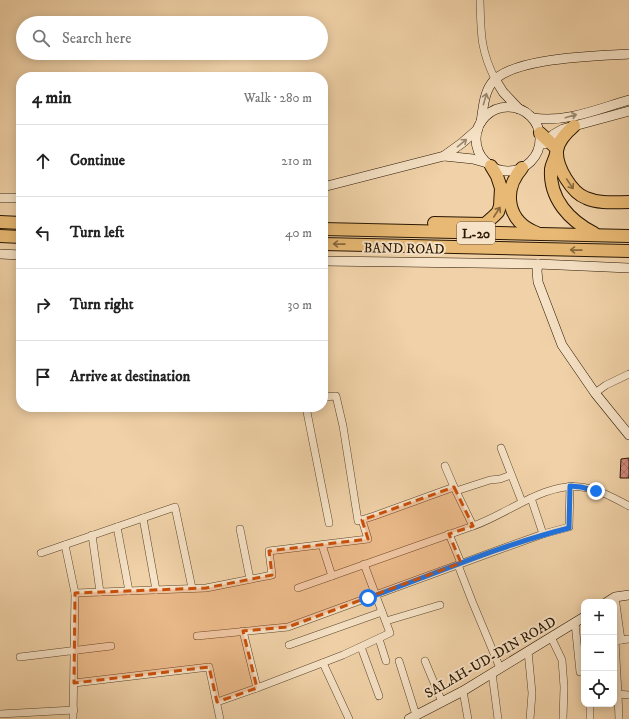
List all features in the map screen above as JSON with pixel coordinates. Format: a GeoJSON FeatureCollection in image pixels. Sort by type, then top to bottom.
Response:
{"type":"FeatureCollection","features":[{"type":"Feature","properties":{"kind":"highway"},"geometry":{"type":"LineString","coordinates":[[574,126],[564,137],[552,165],[552,184],[562,207],[573,220],[597,235]]}},
{"type":"Feature","properties":{"kind":"highway"},"geometry":{"type":"LineString","coordinates":[[544,137],[556,146],[561,168],[568,183],[580,195],[595,201],[629,202]]}},
{"type":"Feature","properties":{"kind":"highway"},"geometry":{"type":"LineString","coordinates":[[328,223],[485,224],[498,212],[502,197],[499,181],[489,164]]}},
{"type":"Feature","properties":{"kind":"highway"},"geometry":{"type":"LineString","coordinates":[[522,168],[514,178],[510,191],[510,204],[519,222],[530,230],[542,234]]}},
{"type":"Feature","properties":{"kind":"highway"},"geometry":{"type":"LineString","coordinates":[[0,222],[16,223]]}},
{"type":"Feature","properties":{"kind":"highway","name":"L-20"},"geometry":{"type":"LineString","coordinates":[[328,229],[629,236]]}},
{"type":"Feature","properties":{"kind":"highway"},"geometry":{"type":"LineString","coordinates":[[0,236],[16,237]]}},
{"type":"Feature","properties":{"kind":"highway","name":"L-20"},"geometry":{"type":"LineString","coordinates":[[328,244],[629,251]]}},
{"type":"Feature","properties":{"kind":"highway"},"geometry":{"type":"LineString","coordinates":[[601,250],[629,256]]}},
{"type":"Feature","properties":{"kind":"main road"},"geometry":{"type":"LineString","coordinates":[[489,164],[481,156],[477,147],[476,138],[486,96],[491,83],[495,79],[508,71],[528,65],[579,58],[629,54]]}},
{"type":"Feature","properties":{"kind":"main road"},"geometry":{"type":"LineString","coordinates":[[495,79],[504,92],[520,109],[533,118],[544,137]]}},
{"type":"Feature","properties":{"kind":"main road"},"geometry":{"type":"LineString","coordinates":[[533,118],[550,120],[564,119],[629,100]]}},
{"type":"Feature","properties":{"kind":"main road"},"geometry":{"type":"LineString","coordinates":[[444,156],[462,143],[480,125],[487,115],[498,109],[511,107],[520,109]]}},
{"type":"Feature","properties":{"kind":"main road"},"geometry":{"type":"LineString","coordinates":[[328,186],[444,156],[473,159],[489,164],[498,169],[514,171],[522,168],[532,160],[539,150],[540,139],[574,126],[629,111]]}},
{"type":"Feature","properties":{"kind":"main road"},"geometry":{"type":"LineString","coordinates":[[0,198],[16,198]]}},
{"type":"Feature","properties":{"kind":"main road"},"geometry":{"type":"LineString","coordinates":[[0,254],[16,255]]}},
{"type":"Feature","properties":{"kind":"main road","name":"BAND ROAD"},"geometry":{"type":"LineString","coordinates":[[328,261],[538,264],[629,268]]}},
{"type":"Feature","properties":{"kind":"main road"},"geometry":{"type":"LineString","coordinates":[[538,264],[538,282],[562,345],[595,393],[629,435]]}},
{"type":"Feature","properties":{"kind":"main road"},"geometry":{"type":"LineString","coordinates":[[615,599],[629,595]]}},
{"type":"Feature","properties":{"kind":"main road","name":"SALAH-UD-DIN ROAD"},"geometry":{"type":"LineString","coordinates":[[412,717],[463,691],[581,619]]}},
{"type":"Feature","properties":{"kind":"street"},"geometry":{"type":"LineString","coordinates":[[480,0],[481,37],[484,51],[495,79]]}},
{"type":"Feature","properties":{"kind":"street"},"geometry":{"type":"LineString","coordinates":[[595,393],[606,384],[629,374]]}},
{"type":"Feature","properties":{"kind":"street"},"geometry":{"type":"LineString","coordinates":[[328,397],[336,396],[343,426],[358,521],[455,489],[512,475]]}},
{"type":"Feature","properties":{"kind":"street"},"geometry":{"type":"LineString","coordinates":[[307,412],[329,523]]}},
{"type":"Feature","properties":{"kind":"street"},"geometry":{"type":"LineString","coordinates":[[501,448],[522,502]]}},
{"type":"Feature","properties":{"kind":"street"},"geometry":{"type":"LineString","coordinates":[[445,466],[473,526]]}},
{"type":"Feature","properties":{"kind":"street"},"geometry":{"type":"LineString","coordinates":[[197,636],[288,627],[543,534],[569,528],[570,486]]}},
{"type":"Feature","properties":{"kind":"street"},"geometry":{"type":"LineString","coordinates":[[298,588],[484,522],[531,498],[570,486],[596,491],[629,506]]}},
{"type":"Feature","properties":{"kind":"street"},"geometry":{"type":"LineString","coordinates":[[531,498],[543,534]]}},
{"type":"Feature","properties":{"kind":"street"},"geometry":{"type":"LineString","coordinates":[[41,553],[175,507],[192,588]]}},
{"type":"Feature","properties":{"kind":"street"},"geometry":{"type":"LineString","coordinates":[[143,518],[156,590]]}},
{"type":"Feature","properties":{"kind":"street"},"geometry":{"type":"LineString","coordinates":[[75,593],[192,588],[227,584],[272,575],[269,551],[368,539],[362,520]]}},
{"type":"Feature","properties":{"kind":"street"},"geometry":{"type":"LineString","coordinates":[[116,527],[129,591]]}},
{"type":"Feature","properties":{"kind":"street"},"geometry":{"type":"LineString","coordinates":[[240,528],[250,579]]}},
{"type":"Feature","properties":{"kind":"street"},"geometry":{"type":"LineString","coordinates":[[449,534],[496,671],[498,719]]}},
{"type":"Feature","properties":{"kind":"street"},"geometry":{"type":"LineString","coordinates":[[92,535],[100,592]]}},
{"type":"Feature","properties":{"kind":"street"},"geometry":{"type":"LineString","coordinates":[[65,544],[75,593],[73,719]]}},
{"type":"Feature","properties":{"kind":"street"},"geometry":{"type":"LineString","coordinates":[[322,545],[332,576]]}},
{"type":"Feature","properties":{"kind":"street"},"geometry":{"type":"LineString","coordinates":[[217,702],[323,663],[390,633],[364,564]]}},
{"type":"Feature","properties":{"kind":"street"},"geometry":{"type":"LineString","coordinates":[[386,621],[440,605]]}},
{"type":"Feature","properties":{"kind":"street"},"geometry":{"type":"LineString","coordinates":[[289,645],[382,612]]}},
{"type":"Feature","properties":{"kind":"street"},"geometry":{"type":"LineString","coordinates":[[575,623],[581,672]]}},
{"type":"Feature","properties":{"kind":"street"},"geometry":{"type":"LineString","coordinates":[[617,624],[621,640]]}},
{"type":"Feature","properties":{"kind":"street"},"geometry":{"type":"LineString","coordinates":[[243,631],[257,688]]}},
{"type":"Feature","properties":{"kind":"street"},"geometry":{"type":"LineString","coordinates":[[551,637],[562,660],[564,687],[563,719]]}},
{"type":"Feature","properties":{"kind":"street"},"geometry":{"type":"LineString","coordinates":[[379,639],[386,661]]}},
{"type":"Feature","properties":{"kind":"street"},"geometry":{"type":"LineString","coordinates":[[619,719],[615,640],[629,639]]}},
{"type":"Feature","properties":{"kind":"street"},"geometry":{"type":"LineString","coordinates":[[20,657],[111,646]]}},
{"type":"Feature","properties":{"kind":"street"},"geometry":{"type":"LineString","coordinates":[[361,647],[379,696]]}},
{"type":"Feature","properties":{"kind":"street"},"geometry":{"type":"LineString","coordinates":[[528,651],[532,693],[530,719]]}},
{"type":"Feature","properties":{"kind":"street"},"geometry":{"type":"LineString","coordinates":[[399,661],[412,717]]}},
{"type":"Feature","properties":{"kind":"street"},"geometry":{"type":"LineString","coordinates":[[425,661],[442,702]]}},
{"type":"Feature","properties":{"kind":"street"},"geometry":{"type":"LineString","coordinates":[[323,663],[349,719]]}},
{"type":"Feature","properties":{"kind":"street"},"geometry":{"type":"LineString","coordinates":[[74,683],[209,667],[220,719]]}},
{"type":"Feature","properties":{"kind":"street"},"geometry":{"type":"LineString","coordinates":[[463,691],[468,719]]}},
{"type":"Feature","properties":{"kind":"street"},"geometry":{"type":"LineString","coordinates":[[618,694],[629,695]]}},
{"type":"Feature","properties":{"kind":"street"},"geometry":{"type":"LineString","coordinates":[[590,707],[590,719]]}},
{"type":"Feature","properties":{"kind":"street"},"geometry":{"type":"LineString","coordinates":[[0,714],[74,710]]}},
{"type":"Feature","properties":{"kind":"highlighted area"},"geometry":{"type":"Polygon","coordinates":[[[454,487],[473,526],[449,534],[461,563],[288,627],[243,631],[257,688],[217,702],[209,667],[74,683],[75,593],[206,588],[272,575],[269,551],[368,539],[362,520],[454,487]]]}},
{"type":"Feature","properties":{"kind":"building"},"geometry":{"type":"Polygon","coordinates":[[[629,458],[629,478],[620,478],[621,459],[629,458]]]}},
{"type":"Feature","properties":{"kind":"route"},"geometry":{"type":"LineString","coordinates":[[368,598],[543,534],[569,528],[570,486],[596,491]]}}]}
